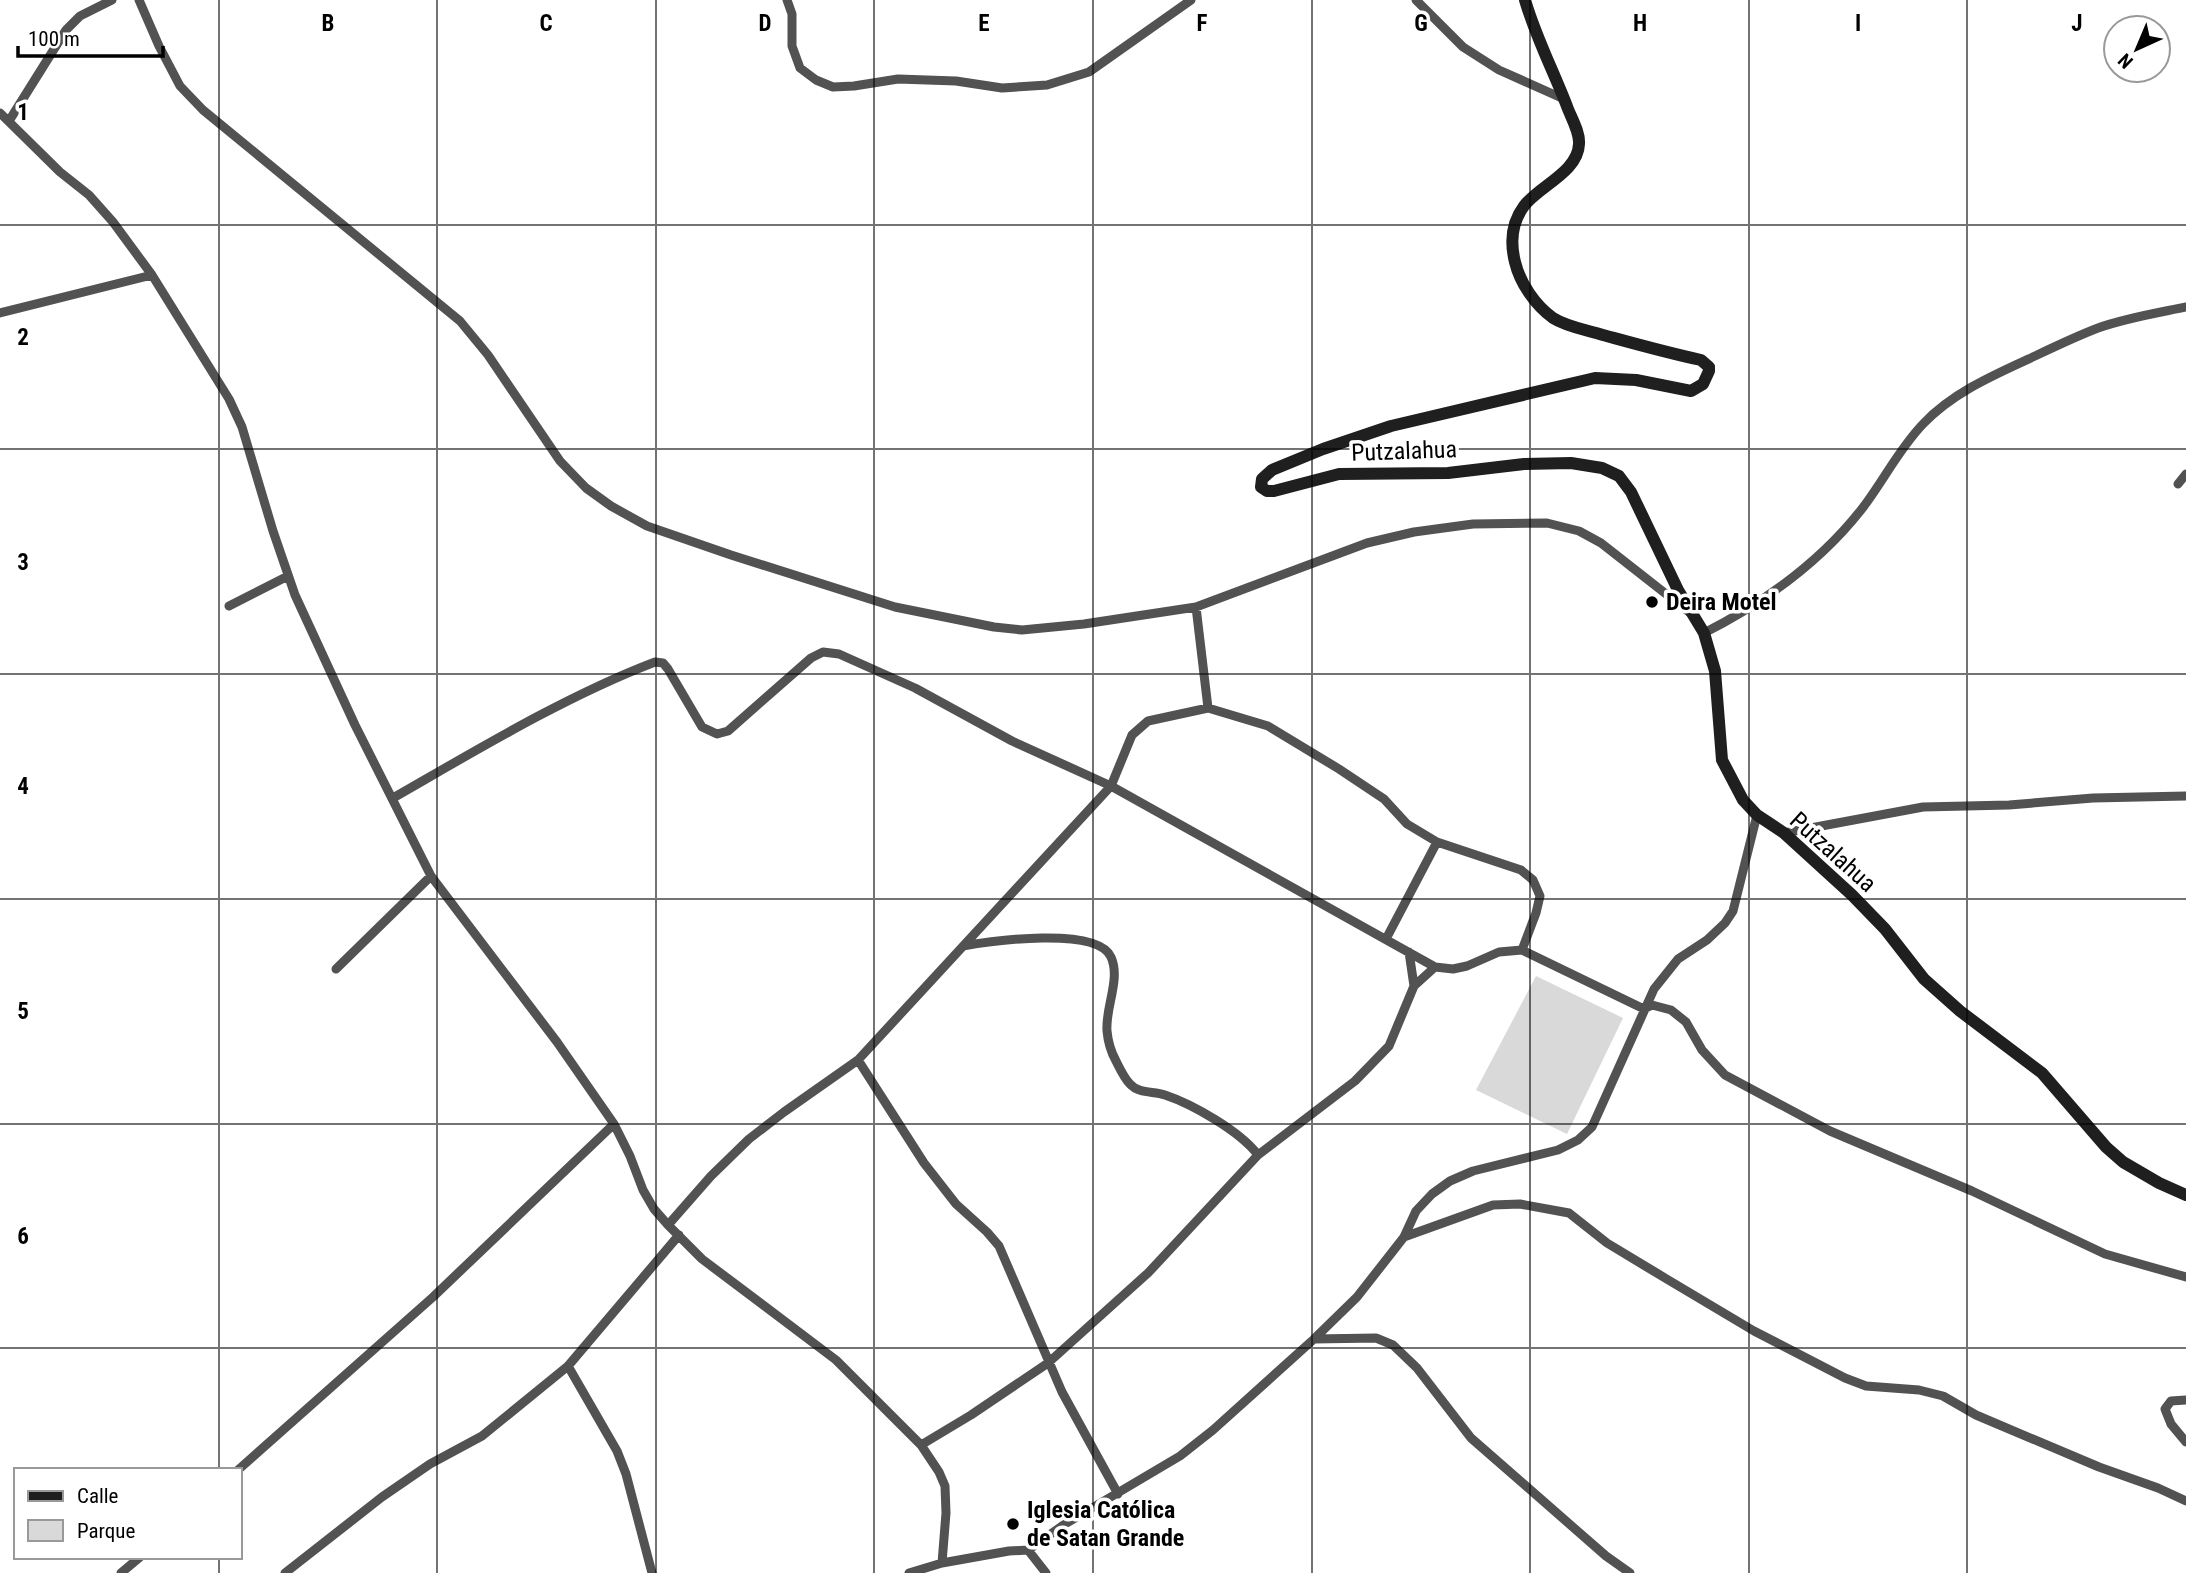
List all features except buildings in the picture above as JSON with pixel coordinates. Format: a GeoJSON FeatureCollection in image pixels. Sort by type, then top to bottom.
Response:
{"type":"FeatureCollection","features":[{"type":"Feature","properties":{"kind":"street"},"geometry":{"type":"LineString","coordinates":[[9,121],[66,30],[80,16],[113,0]]}},
{"type":"Feature","properties":{"kind":"street"},"geometry":{"type":"LineString","coordinates":[[139,0],[180,86],[203,110],[460,321],[488,355],[560,461],[586,488],[647,526],[895,607],[995,628],[1022,630],[1084,624],[1196,607],[1367,544],[1414,532],[1473,524],[1547,523],[1578,531],[1601,543],[1693,615]]}},
{"type":"Feature","properties":{"kind":"street"},"geometry":{"type":"LineString","coordinates":[[788,0],[792,14],[792,46],[800,68],[816,80],[833,86],[854,86],[898,79],[956,81],[1002,88],[1047,85],[1089,72],[1191,0]]}},
{"type":"Feature","properties":{"kind":"street"},"geometry":{"type":"LineString","coordinates":[[1416,0],[1463,47],[1499,70],[1564,99]]}},
{"type":"Feature","properties":{"kind":"street","name":"Putzalahua"},"geometry":{"type":"LineString","coordinates":[[1525,0],[1580,141],[1569,166],[1525,204],[1516,218],[1512,236],[1513,254],[1521,279],[1540,307],[1555,319],[1575,327],[1701,360],[1709,367],[1703,384],[1691,391],[1636,380],[1595,377],[1391,426],[1322,449],[1272,470],[1264,476],[1260,485],[1263,489],[1274,491],[1339,474],[1448,473],[1524,464],[1571,463],[1602,468],[1619,476],[1632,492],[1666,567],[1704,634],[1715,671],[1722,760],[1743,800],[1757,815],[1784,834],[1852,895],[1877,920],[1924,979],[1960,1011],[2042,1073],[2106,1147],[2150,1178],[2186,1195]]}},
{"type":"Feature","properties":{"kind":"street"},"geometry":{"type":"LineString","coordinates":[[0,113],[60,172],[89,195],[113,222],[152,275],[229,399],[242,427],[295,595],[355,725],[431,876],[614,1124],[654,1209],[702,1259],[836,1360],[921,1445],[945,1486],[942,1563]]}},
{"type":"Feature","properties":{"kind":"street"},"geometry":{"type":"LineString","coordinates":[[0,313],[152,275]]}},
{"type":"Feature","properties":{"kind":"street"},"geometry":{"type":"LineString","coordinates":[[1704,634],[1774,592],[1828,548],[1862,509],[1896,456],[1917,430],[1949,402],[2009,368],[2099,328],[2186,307]]}},
{"type":"Feature","properties":{"kind":"street"},"geometry":{"type":"LineString","coordinates":[[2178,484],[2186,474]]}},
{"type":"Feature","properties":{"kind":"street"},"geometry":{"type":"LineString","coordinates":[[229,606],[288,576]]}},
{"type":"Feature","properties":{"kind":"street"},"geometry":{"type":"LineString","coordinates":[[1196,607],[1208,708]]}},
{"type":"Feature","properties":{"kind":"street"},"geometry":{"type":"LineString","coordinates":[[393,798],[558,707],[655,662],[663,663],[668,669],[702,727],[717,734],[728,731],[811,658],[823,652],[839,654],[915,688],[1012,741],[1111,786],[1435,967],[1453,969],[1499,952],[1522,950],[1644,1009]]}},
{"type":"Feature","properties":{"kind":"street"},"geometry":{"type":"LineString","coordinates":[[668,1225],[710,1176],[749,1139],[858,1060],[1111,786],[1132,735],[1149,721],[1208,708],[1268,726],[1384,799],[1407,824],[1437,842],[1521,870],[1532,880],[1540,896],[1522,950]]}},
{"type":"Feature","properties":{"kind":"street"},"geometry":{"type":"LineString","coordinates":[[1784,834],[1923,807],[2186,796]]}},
{"type":"Feature","properties":{"kind":"street"},"geometry":{"type":"LineString","coordinates":[[909,1573],[942,1563],[1028,1550],[1065,1524],[1180,1457],[1314,1339],[1357,1297],[1404,1237],[1416,1211],[1450,1181],[1473,1171],[1558,1150],[1578,1140],[1592,1127],[1654,989],[1678,959],[1707,940],[1733,911],[1757,815]]}},
{"type":"Feature","properties":{"kind":"street"},"geometry":{"type":"LineString","coordinates":[[1386,939],[1437,842]]}},
{"type":"Feature","properties":{"kind":"street"},"geometry":{"type":"LineString","coordinates":[[336,969],[431,876]]}},
{"type":"Feature","properties":{"kind":"street"},"geometry":{"type":"LineString","coordinates":[[963,946],[1046,937],[1073,939],[1102,947],[1110,955],[1113,968],[1108,1040],[1128,1083],[1136,1089],[1175,1099],[1205,1114],[1238,1135],[1258,1154]]}},
{"type":"Feature","properties":{"kind":"street"},"geometry":{"type":"LineString","coordinates":[[1409,952],[1414,986]]}},
{"type":"Feature","properties":{"kind":"street"},"geometry":{"type":"LineString","coordinates":[[921,1445],[971,1416],[1048,1363],[1148,1273],[1258,1154],[1355,1081],[1389,1046],[1414,986],[1435,967]]}},
{"type":"Feature","properties":{"kind":"street"},"geometry":{"type":"LineString","coordinates":[[1644,1009],[1652,1005],[1671,1010],[1686,1021],[1702,1050],[1726,1075],[1830,1131],[1972,1191],[2105,1254],[2186,1278]]}},
{"type":"Feature","properties":{"kind":"street"},"geometry":{"type":"LineString","coordinates":[[858,1060],[924,1163],[956,1205],[999,1246],[1048,1363],[1118,1494]]}},
{"type":"Feature","properties":{"kind":"street"},"geometry":{"type":"LineString","coordinates":[[239,1468],[433,1297],[614,1124]]}},
{"type":"Feature","properties":{"kind":"street"},"geometry":{"type":"LineString","coordinates":[[1404,1237],[1493,1205],[1520,1204],[1569,1213],[1607,1243],[1676,1285],[1754,1331],[1844,1378],[1866,1386],[1919,1390],[1943,1396],[1976,1415],[2186,1501]]}},
{"type":"Feature","properties":{"kind":"street"},"geometry":{"type":"LineString","coordinates":[[285,1573],[382,1497],[430,1464],[482,1436],[568,1366],[679,1235]]}},
{"type":"Feature","properties":{"kind":"street"},"geometry":{"type":"LineString","coordinates":[[1314,1339],[1376,1338],[1393,1345],[1417,1368],[1471,1438],[1606,1556],[1630,1573]]}},
{"type":"Feature","properties":{"kind":"street"},"geometry":{"type":"LineString","coordinates":[[568,1366],[617,1451],[626,1474],[652,1573]]}},
{"type":"Feature","properties":{"kind":"street"},"geometry":{"type":"LineString","coordinates":[[2186,1400],[2171,1401],[2165,1409],[2171,1424],[2186,1442]]}},
{"type":"Feature","properties":{"kind":"street"},"geometry":{"type":"LineString","coordinates":[[1028,1550],[1046,1573]]}},
{"type":"Feature","properties":{"kind":"street"},"geometry":{"type":"LineString","coordinates":[[121,1573],[138,1559]]}},
{"type":"Feature","properties":{"kind":"green space"},"geometry":{"type":"Polygon","coordinates":[[[1536,976],[1623,1018],[1567,1134],[1476,1090],[1536,976]]]}},
{"type":"Feature","properties":{"kind":"place","name":"Deira Motel"},"geometry":{"type":"Point","coordinates":[1652,602]}},
{"type":"Feature","properties":{"kind":"place","name":"Iglesia Católica de Satan Grande"},"geometry":{"type":"Point","coordinates":[1013,1524]}}]}
